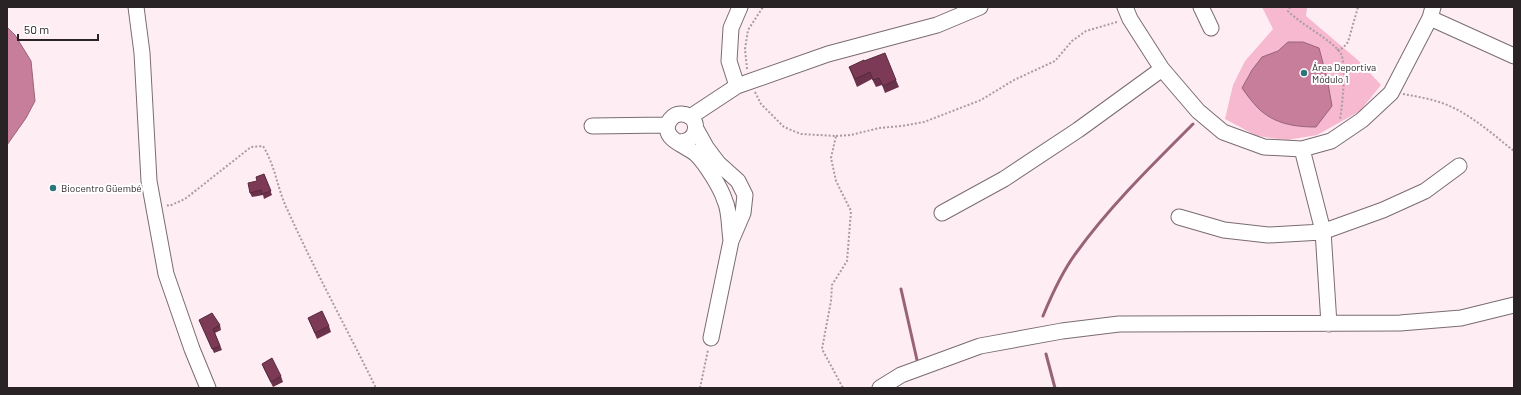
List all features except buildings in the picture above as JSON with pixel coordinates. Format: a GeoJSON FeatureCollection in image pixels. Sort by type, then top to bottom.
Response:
{"type":"FeatureCollection","features":[{"type":"Feature","properties":{"kind":"street"},"geometry":{"type":"LineString","coordinates":[[136,7],[142,53],[149,181],[166,274],[192,349],[208,388]]}},
{"type":"Feature","properties":{"kind":"street"},"geometry":{"type":"LineString","coordinates":[[740,7],[732,28],[729,61],[744,83]]}},
{"type":"Feature","properties":{"kind":"street"},"geometry":{"type":"LineString","coordinates":[[679,142],[684,142],[692,138],[693,123],[744,83],[828,54],[937,25],[980,7]]}},
{"type":"Feature","properties":{"kind":"street"},"geometry":{"type":"LineString","coordinates":[[1202,7],[1210,28]]}},
{"type":"Feature","properties":{"kind":"street"},"geometry":{"type":"LineString","coordinates":[[1127,13],[1162,69],[1198,111],[1223,132],[1264,147],[1302,149],[1330,141],[1362,120],[1392,93],[1431,12],[1514,56]]}},
{"type":"Feature","properties":{"kind":"street"},"geometry":{"type":"LineString","coordinates":[[942,213],[1004,180],[1078,130],[1162,69]]}},
{"type":"Feature","properties":{"kind":"street"},"geometry":{"type":"LineString","coordinates":[[711,338],[731,241],[743,213],[745,195],[738,181],[718,163],[706,147],[693,123],[686,114],[677,114],[672,117],[667,125],[667,130],[671,138],[696,154],[726,201],[731,241]]}},
{"type":"Feature","properties":{"kind":"street"},"geometry":{"type":"LineString","coordinates":[[592,126],[667,125]]}},
{"type":"Feature","properties":{"kind":"street"},"geometry":{"type":"LineString","coordinates":[[1302,149],[1323,231],[1329,324]]}},
{"type":"Feature","properties":{"kind":"street"},"geometry":{"type":"LineString","coordinates":[[1179,217],[1224,230],[1268,235],[1323,231],[1383,210],[1425,191],[1459,166]]}},
{"type":"Feature","properties":{"kind":"street"},"geometry":{"type":"LineString","coordinates":[[880,388],[901,375],[980,346],[1062,331],[1119,324],[1400,323],[1461,318],[1514,305]]}},
{"type":"Feature","properties":{"kind":"path"},"geometry":{"type":"LineString","coordinates":[[763,7],[748,30],[745,49],[747,71],[744,83],[760,104],[784,127],[800,134],[836,136],[851,136],[879,128],[924,122],[981,100],[1014,80],[1056,61],[1072,40],[1086,31],[1127,13]]}},
{"type":"Feature","properties":{"kind":"path"},"geometry":{"type":"LineString","coordinates":[[1290,7],[1288,11],[1294,18],[1332,44],[1342,55],[1344,75],[1343,103],[1336,137]]}},
{"type":"Feature","properties":{"kind":"path"},"geometry":{"type":"LineString","coordinates":[[1337,50],[1343,48],[1348,42],[1358,7]]}},
{"type":"Feature","properties":{"kind":"path"},"geometry":{"type":"LineString","coordinates":[[1392,93],[1427,98],[1454,108],[1481,125],[1514,152]]}},
{"type":"Feature","properties":{"kind":"path"},"geometry":{"type":"LineString","coordinates":[[836,136],[831,158],[836,181],[851,211],[847,261],[832,285],[831,301],[822,349],[843,388]]}},
{"type":"Feature","properties":{"kind":"path"},"geometry":{"type":"LineString","coordinates":[[153,203],[169,206],[185,199],[251,147],[263,146],[270,158],[286,209],[376,388]]}},
{"type":"Feature","properties":{"kind":"path"},"geometry":{"type":"LineString","coordinates":[[700,388],[711,338]]}},
{"type":"Feature","properties":{"kind":"shaded area","name":"Área Deportiva Módulo 1"},"geometry":{"type":"Polygon","coordinates":[[[1262,7],[1307,7],[1306,16],[1359,61],[1381,85],[1360,111],[1317,135],[1287,140],[1257,136],[1225,119],[1233,85],[1245,61],[1273,29],[1262,7]]]}},
{"type":"Feature","properties":{"kind":"shaded area"},"geometry":{"type":"Polygon","coordinates":[[[7,27],[15,35],[31,61],[35,101],[26,118],[7,145],[7,27]]]}},
{"type":"Feature","properties":{"kind":"shaded area"},"geometry":{"type":"Polygon","coordinates":[[[1288,42],[1303,42],[1319,48],[1327,78],[1332,106],[1316,127],[1285,124],[1271,118],[1258,108],[1242,88],[1252,70],[1262,57],[1278,51],[1288,42]]]}},
{"type":"Feature","properties":{"kind":"waterway"},"geometry":{"type":"LineString","coordinates":[[1043,316],[1066,268],[1089,236],[1132,186],[1193,124]]}},
{"type":"Feature","properties":{"kind":"waterway"},"geometry":{"type":"LineString","coordinates":[[901,289],[917,360]]}},
{"type":"Feature","properties":{"kind":"waterway"},"geometry":{"type":"LineString","coordinates":[[1046,354],[1055,388]]}},
{"type":"Feature","properties":{"kind":"place","name":"Área Deportiva Módulo 1"},"geometry":{"type":"Point","coordinates":[1304,73]}},
{"type":"Feature","properties":{"kind":"place","name":"Biocentro Güembé"},"geometry":{"type":"Point","coordinates":[53,188]}}]}
